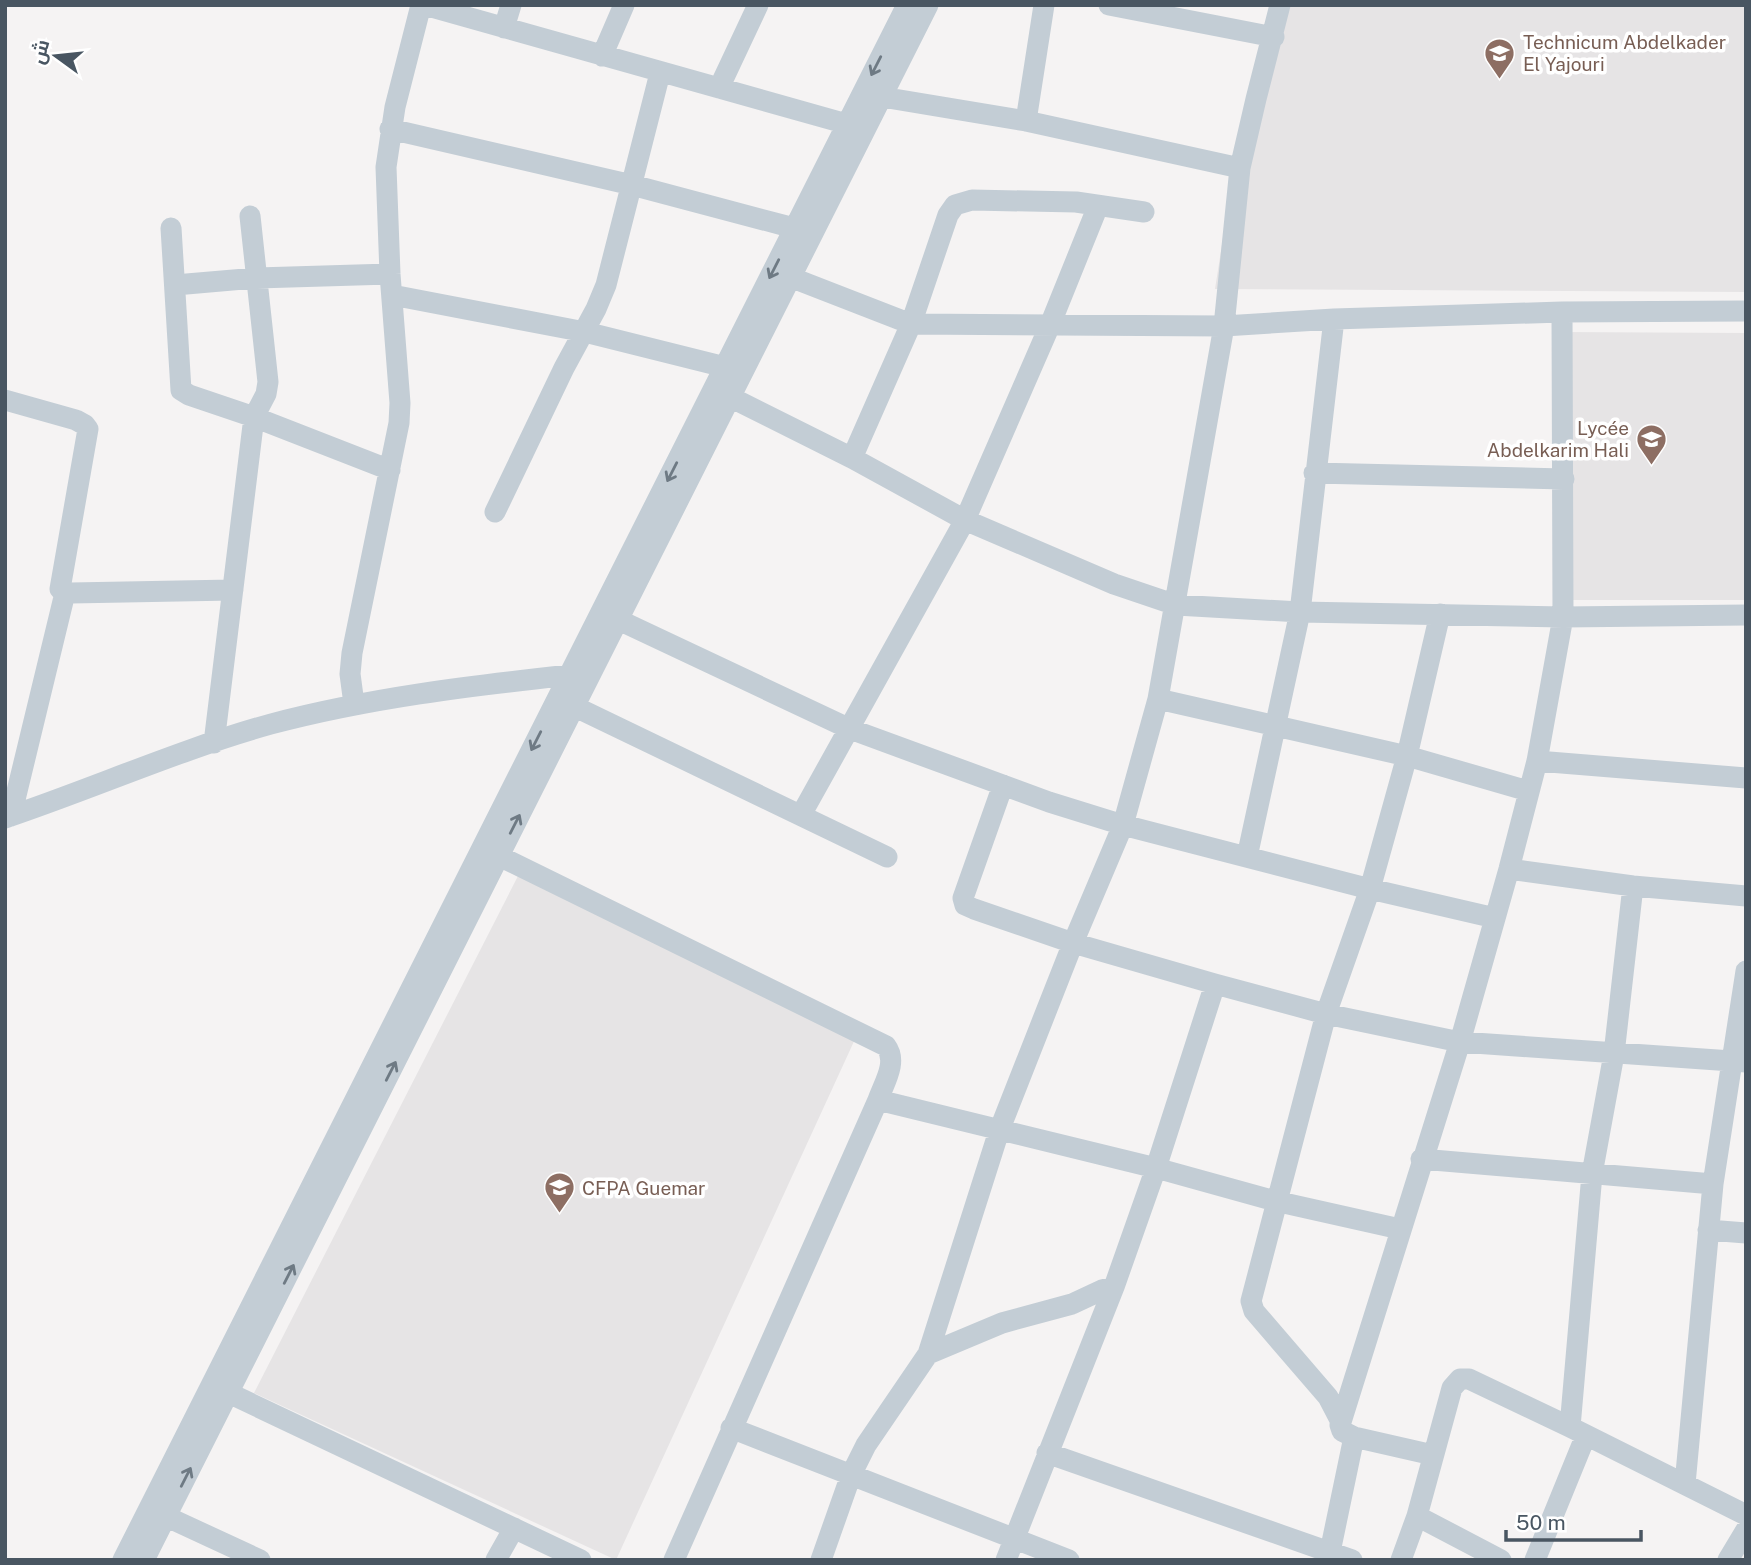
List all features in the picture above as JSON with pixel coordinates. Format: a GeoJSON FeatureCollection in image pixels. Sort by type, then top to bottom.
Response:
{"type":"FeatureCollection","features":[{"type":"Feature","properties":{"kind":"street"},"geometry":{"type":"LineString","coordinates":[[354,704],[350,674],[352,653],[390,470],[400,403],[386,186],[390,129],[422,5],[847,124]]}},
{"type":"Feature","properties":{"kind":"street"},"geometry":{"type":"LineString","coordinates":[[504,28],[511,5]]}},
{"type":"Feature","properties":{"kind":"street"},"geometry":{"type":"LineString","coordinates":[[601,56],[624,5]]}},
{"type":"Feature","properties":{"kind":"street"},"geometry":{"type":"LineString","coordinates":[[719,89],[758,5]]}},
{"type":"Feature","properties":{"kind":"street"},"geometry":{"type":"LineString","coordinates":[[722,393],[725,367],[907,5]]}},
{"type":"Feature","properties":{"kind":"street"},"geometry":{"type":"LineString","coordinates":[[144,1560],[220,1389],[609,615],[722,393],[790,277],[928,5]]}},
{"type":"Feature","properties":{"kind":"street"},"geometry":{"type":"LineString","coordinates":[[1026,121],[1044,5]]}},
{"type":"Feature","properties":{"kind":"street"},"geometry":{"type":"LineString","coordinates":[[1109,5],[1274,37]]}},
{"type":"Feature","properties":{"kind":"street"},"geometry":{"type":"LineString","coordinates":[[821,1560],[851,1475],[882,1420],[928,1354],[999,1131],[1123,825],[1158,699],[1176,605],[1224,326],[1240,168],[1280,5]]}},
{"type":"Feature","properties":{"kind":"street"},"geometry":{"type":"LineString","coordinates":[[495,512],[606,285],[660,73]]}},
{"type":"Feature","properties":{"kind":"street"},"geometry":{"type":"LineString","coordinates":[[882,97],[1026,121],[1240,168]]}},
{"type":"Feature","properties":{"kind":"street"},"geometry":{"type":"LineString","coordinates":[[390,129],[632,185],[794,228]]}},
{"type":"Feature","properties":{"kind":"street"},"geometry":{"type":"LineString","coordinates":[[852,458],[911,324],[948,215],[955,205],[972,200],[1076,202],[1144,212]]}},
{"type":"Feature","properties":{"kind":"street"},"geometry":{"type":"LineString","coordinates":[[801,815],[965,520],[1050,325],[1098,206]]}},
{"type":"Feature","properties":{"kind":"street"},"geometry":{"type":"LineString","coordinates":[[214,743],[254,417],[266,394],[268,382],[250,216]]}},
{"type":"Feature","properties":{"kind":"street"},"geometry":{"type":"LineString","coordinates":[[171,228],[181,390],[390,470]]}},
{"type":"Feature","properties":{"kind":"street"},"geometry":{"type":"LineString","coordinates":[[790,277],[911,324],[1224,326],[1334,319],[1562,312],[1746,311]]}},
{"type":"Feature","properties":{"kind":"street"},"geometry":{"type":"LineString","coordinates":[[175,285],[257,278],[391,284],[725,367]]}},
{"type":"Feature","properties":{"kind":"street"},"geometry":{"type":"LineString","coordinates":[[1330,1552],[1347,1429],[1400,1228],[1460,1042],[1537,761],[1563,617],[1562,312]]}},
{"type":"Feature","properties":{"kind":"street"},"geometry":{"type":"LineString","coordinates":[[1247,858],[1273,726],[1300,612],[1314,473],[1334,319]]}},
{"type":"Feature","properties":{"kind":"street"},"geometry":{"type":"LineString","coordinates":[[722,393],[852,458],[965,520],[1114,584],[1176,605],[1300,612],[1563,617],[1746,615]]}},
{"type":"Feature","properties":{"kind":"street"},"geometry":{"type":"LineString","coordinates":[[5,400],[76,420],[88,429],[60,589],[65,593],[233,590]]}},
{"type":"Feature","properties":{"kind":"street"},"geometry":{"type":"LineString","coordinates":[[1314,473],[1564,479]]}},
{"type":"Feature","properties":{"kind":"street"},"geometry":{"type":"LineString","coordinates":[[8,817],[65,593]]}},
{"type":"Feature","properties":{"kind":"street"},"geometry":{"type":"LineString","coordinates":[[1433,1455],[1347,1429],[1328,1397],[1251,1307],[1251,1301],[1326,1014],[1370,889],[1407,757],[1440,614]]}},
{"type":"Feature","properties":{"kind":"street"},"geometry":{"type":"LineString","coordinates":[[123,1560],[220,1389],[499,856],[566,702],[570,675],[609,615]]}},
{"type":"Feature","properties":{"kind":"street"},"geometry":{"type":"LineString","coordinates":[[609,615],[850,729],[1003,785],[1123,825],[1370,889],[1495,918]]}},
{"type":"Feature","properties":{"kind":"street"},"geometry":{"type":"LineString","coordinates":[[8,817],[268,725],[354,704],[570,675]]}},
{"type":"Feature","properties":{"kind":"street"},"geometry":{"type":"LineString","coordinates":[[1158,699],[1407,757],[1528,791]]}},
{"type":"Feature","properties":{"kind":"street"},"geometry":{"type":"LineString","coordinates":[[566,702],[887,858]]}},
{"type":"Feature","properties":{"kind":"street"},"geometry":{"type":"LineString","coordinates":[[1537,761],[1746,778]]}},
{"type":"Feature","properties":{"kind":"street"},"geometry":{"type":"LineString","coordinates":[[1003,785],[965,889],[965,905],[1073,943],[1215,984],[1326,1014],[1460,1042],[1739,1061]]}},
{"type":"Feature","properties":{"kind":"street"},"geometry":{"type":"LineString","coordinates":[[499,856],[886,1046],[891,1053],[892,1061],[878,1100],[674,1560]]}},
{"type":"Feature","properties":{"kind":"street"},"geometry":{"type":"LineString","coordinates":[[1509,869],[1633,886],[1746,896]]}},
{"type":"Feature","properties":{"kind":"street"},"geometry":{"type":"LineString","coordinates":[[1535,1560],[1578,1431],[1591,1174],[1614,1054],[1633,886]]}},
{"type":"Feature","properties":{"kind":"street"},"geometry":{"type":"LineString","coordinates":[[1685,1484],[1713,1184],[1739,1061],[1746,971]]}},
{"type":"Feature","properties":{"kind":"street"},"geometry":{"type":"LineString","coordinates":[[1006,1560],[1114,1287],[1156,1168],[1215,984]]}},
{"type":"Feature","properties":{"kind":"street"},"geometry":{"type":"LineString","coordinates":[[878,1100],[1156,1168],[1275,1201],[1400,1228]]}},
{"type":"Feature","properties":{"kind":"street"},"geometry":{"type":"LineString","coordinates":[[1422,1159],[1713,1184]]}},
{"type":"Feature","properties":{"kind":"street"},"geometry":{"type":"LineString","coordinates":[[1708,1230],[1746,1233]]}},
{"type":"Feature","properties":{"kind":"street"},"geometry":{"type":"LineString","coordinates":[[928,1354],[1002,1323],[1072,1304],[1114,1287]]}},
{"type":"Feature","properties":{"kind":"street"},"geometry":{"type":"LineString","coordinates":[[1401,1560],[1418,1516],[1452,1388],[1460,1379],[1469,1379],[1746,1515]]}},
{"type":"Feature","properties":{"kind":"street"},"geometry":{"type":"LineString","coordinates":[[220,1389],[581,1560]]}},
{"type":"Feature","properties":{"kind":"street"},"geometry":{"type":"LineString","coordinates":[[731,1428],[1069,1560]]}},
{"type":"Feature","properties":{"kind":"street"},"geometry":{"type":"LineString","coordinates":[[1047,1453],[1352,1560]]}},
{"type":"Feature","properties":{"kind":"street"},"geometry":{"type":"LineString","coordinates":[[165,1516],[260,1560]]}},
{"type":"Feature","properties":{"kind":"street"},"geometry":{"type":"LineString","coordinates":[[1418,1516],[1501,1560]]}},
{"type":"Feature","properties":{"kind":"street"},"geometry":{"type":"LineString","coordinates":[[496,1560],[514,1528]]}},
{"type":"Feature","properties":{"kind":"street"},"geometry":{"type":"LineString","coordinates":[[1728,1560],[1746,1530]]}},
{"type":"Feature","properties":{"kind":"shaded area","name":"Technicum Abdelkader El Yajouri"},"geometry":{"type":"Polygon","coordinates":[[[1273,5],[1746,5],[1746,292],[1215,289],[1236,155],[1273,5]]]}},
{"type":"Feature","properties":{"kind":"shaded area","name":"Lycée Abdelkarim Hali"},"geometry":{"type":"Polygon","coordinates":[[[1560,332],[1746,333],[1746,600],[1558,600],[1560,332]]]}},
{"type":"Feature","properties":{"kind":"shaded area","name":"CFPA Guemar"},"geometry":{"type":"Polygon","coordinates":[[[518,876],[856,1037],[616,1560],[254,1393],[518,876]]]}},
{"type":"Feature","properties":{"kind":"place","name":"Technicum Abdelkader El Yajouri"},"geometry":{"type":"Point","coordinates":[1500,80]}},
{"type":"Feature","properties":{"kind":"place","name":"Lycée Abdelkarim Hali"},"geometry":{"type":"Point","coordinates":[1652,466]}},
{"type":"Feature","properties":{"kind":"place","name":"CFPA Guemar"},"geometry":{"type":"Point","coordinates":[559,1215]}}]}
